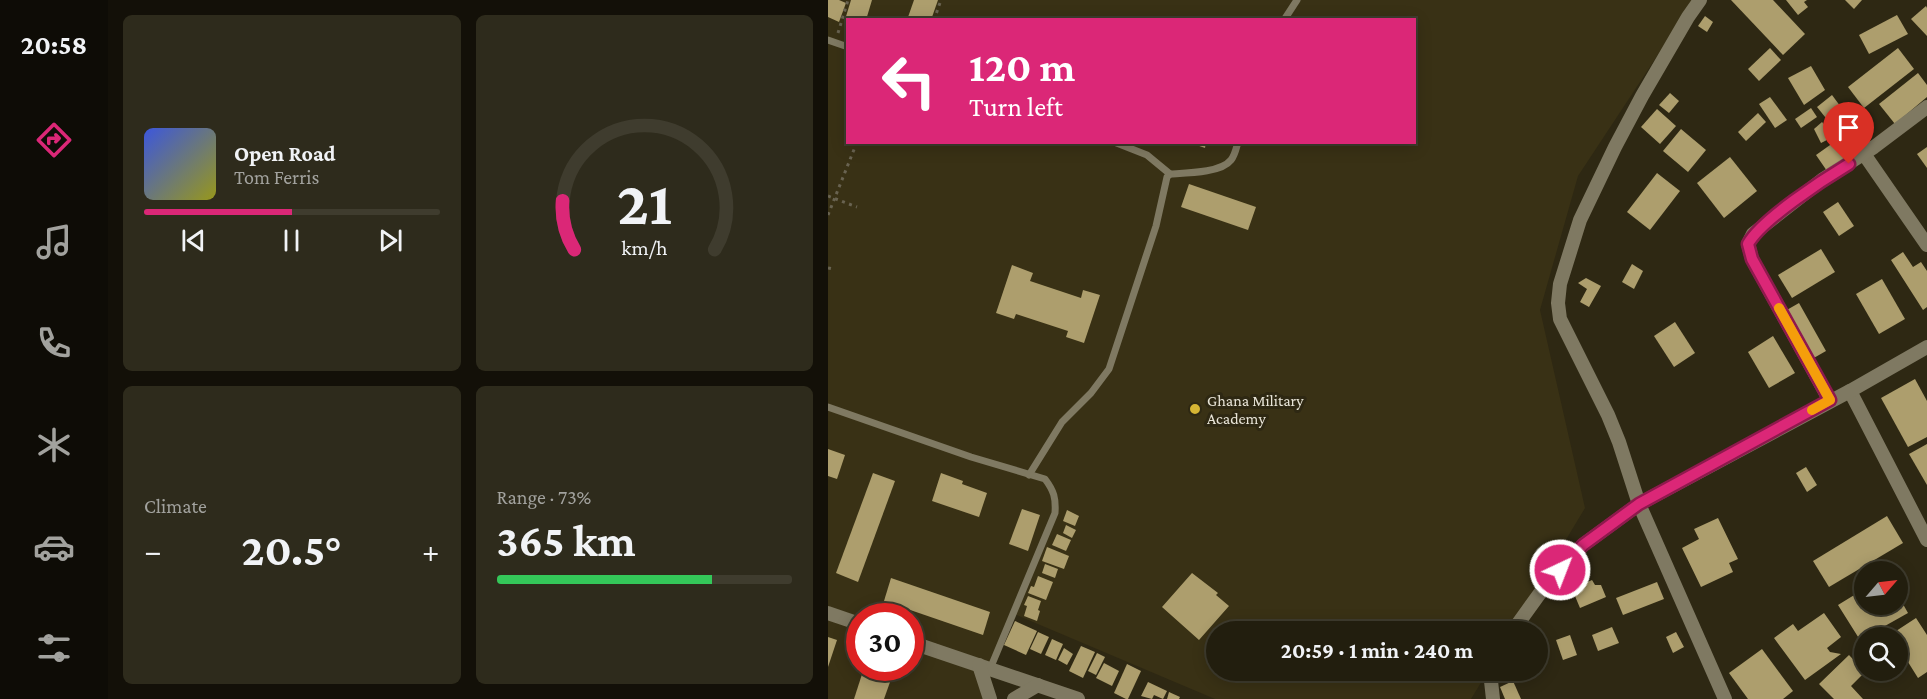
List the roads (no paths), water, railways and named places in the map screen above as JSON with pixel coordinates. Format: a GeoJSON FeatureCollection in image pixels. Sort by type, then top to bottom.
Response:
{"type":"FeatureCollection","features":[{"type":"Feature","properties":{"kind":"street"},"geometry":{"type":"LineString","coordinates":[[1700,0],[1688,17],[1615,147],[1580,220],[1560,284],[1558,303],[1560,319],[1608,415],[1639,504],[1725,699]]}},
{"type":"Feature","properties":{"kind":"street"},"geometry":{"type":"LineString","coordinates":[[1830,400],[1752,259],[1748,244],[1753,234],[1822,180],[1864,154],[1927,107]]}},
{"type":"Feature","properties":{"kind":"street"},"geometry":{"type":"LineString","coordinates":[[1864,154],[1927,245]]}},
{"type":"Feature","properties":{"kind":"street"},"geometry":{"type":"LineString","coordinates":[[1520,621],[1548,582],[1583,545],[1639,504],[1830,400],[1851,391],[1927,347]]}},
{"type":"Feature","properties":{"kind":"street"},"geometry":{"type":"LineString","coordinates":[[1851,391],[1927,540]]}},
{"type":"Feature","properties":{"kind":"street"},"geometry":{"type":"LineString","coordinates":[[828,613],[846,619]]}},
{"type":"Feature","properties":{"kind":"street"},"geometry":{"type":"LineString","coordinates":[[924,647],[1078,699]]}},
{"type":"Feature","properties":{"kind":"street"},"geometry":{"type":"LineString","coordinates":[[984,667],[990,699]]}},
{"type":"Feature","properties":{"kind":"street"},"geometry":{"type":"LineString","coordinates":[[1491,681],[1493,699]]}},
{"type":"Feature","properties":{"kind":"street"},"geometry":{"type":"LineString","coordinates":[[1014,699],[1038,685]]}},
{"type":"Feature","properties":{"kind":"lane"},"geometry":{"type":"LineString","coordinates":[[1285,18],[1298,0]]}},
{"type":"Feature","properties":{"kind":"lane"},"geometry":{"type":"LineString","coordinates":[[831,41],[846,46]]}},
{"type":"Feature","properties":{"kind":"lane"},"geometry":{"type":"LineString","coordinates":[[1118,144],[1147,155],[1170,174],[1220,168],[1229,163],[1237,144]]}},
{"type":"Feature","properties":{"kind":"lane"},"geometry":{"type":"LineString","coordinates":[[1029,475],[1062,422],[1091,393],[1109,369],[1156,226],[1167,177],[1170,174]]}},
{"type":"Feature","properties":{"kind":"lane"},"geometry":{"type":"LineString","coordinates":[[828,407],[971,458],[1045,479],[1053,489],[1056,498],[1055,513],[984,667]]}},
{"type":"Feature","properties":{"kind":"place","name":"Ghana Military Academy"},"geometry":{"type":"Point","coordinates":[1195,409]}}]}
